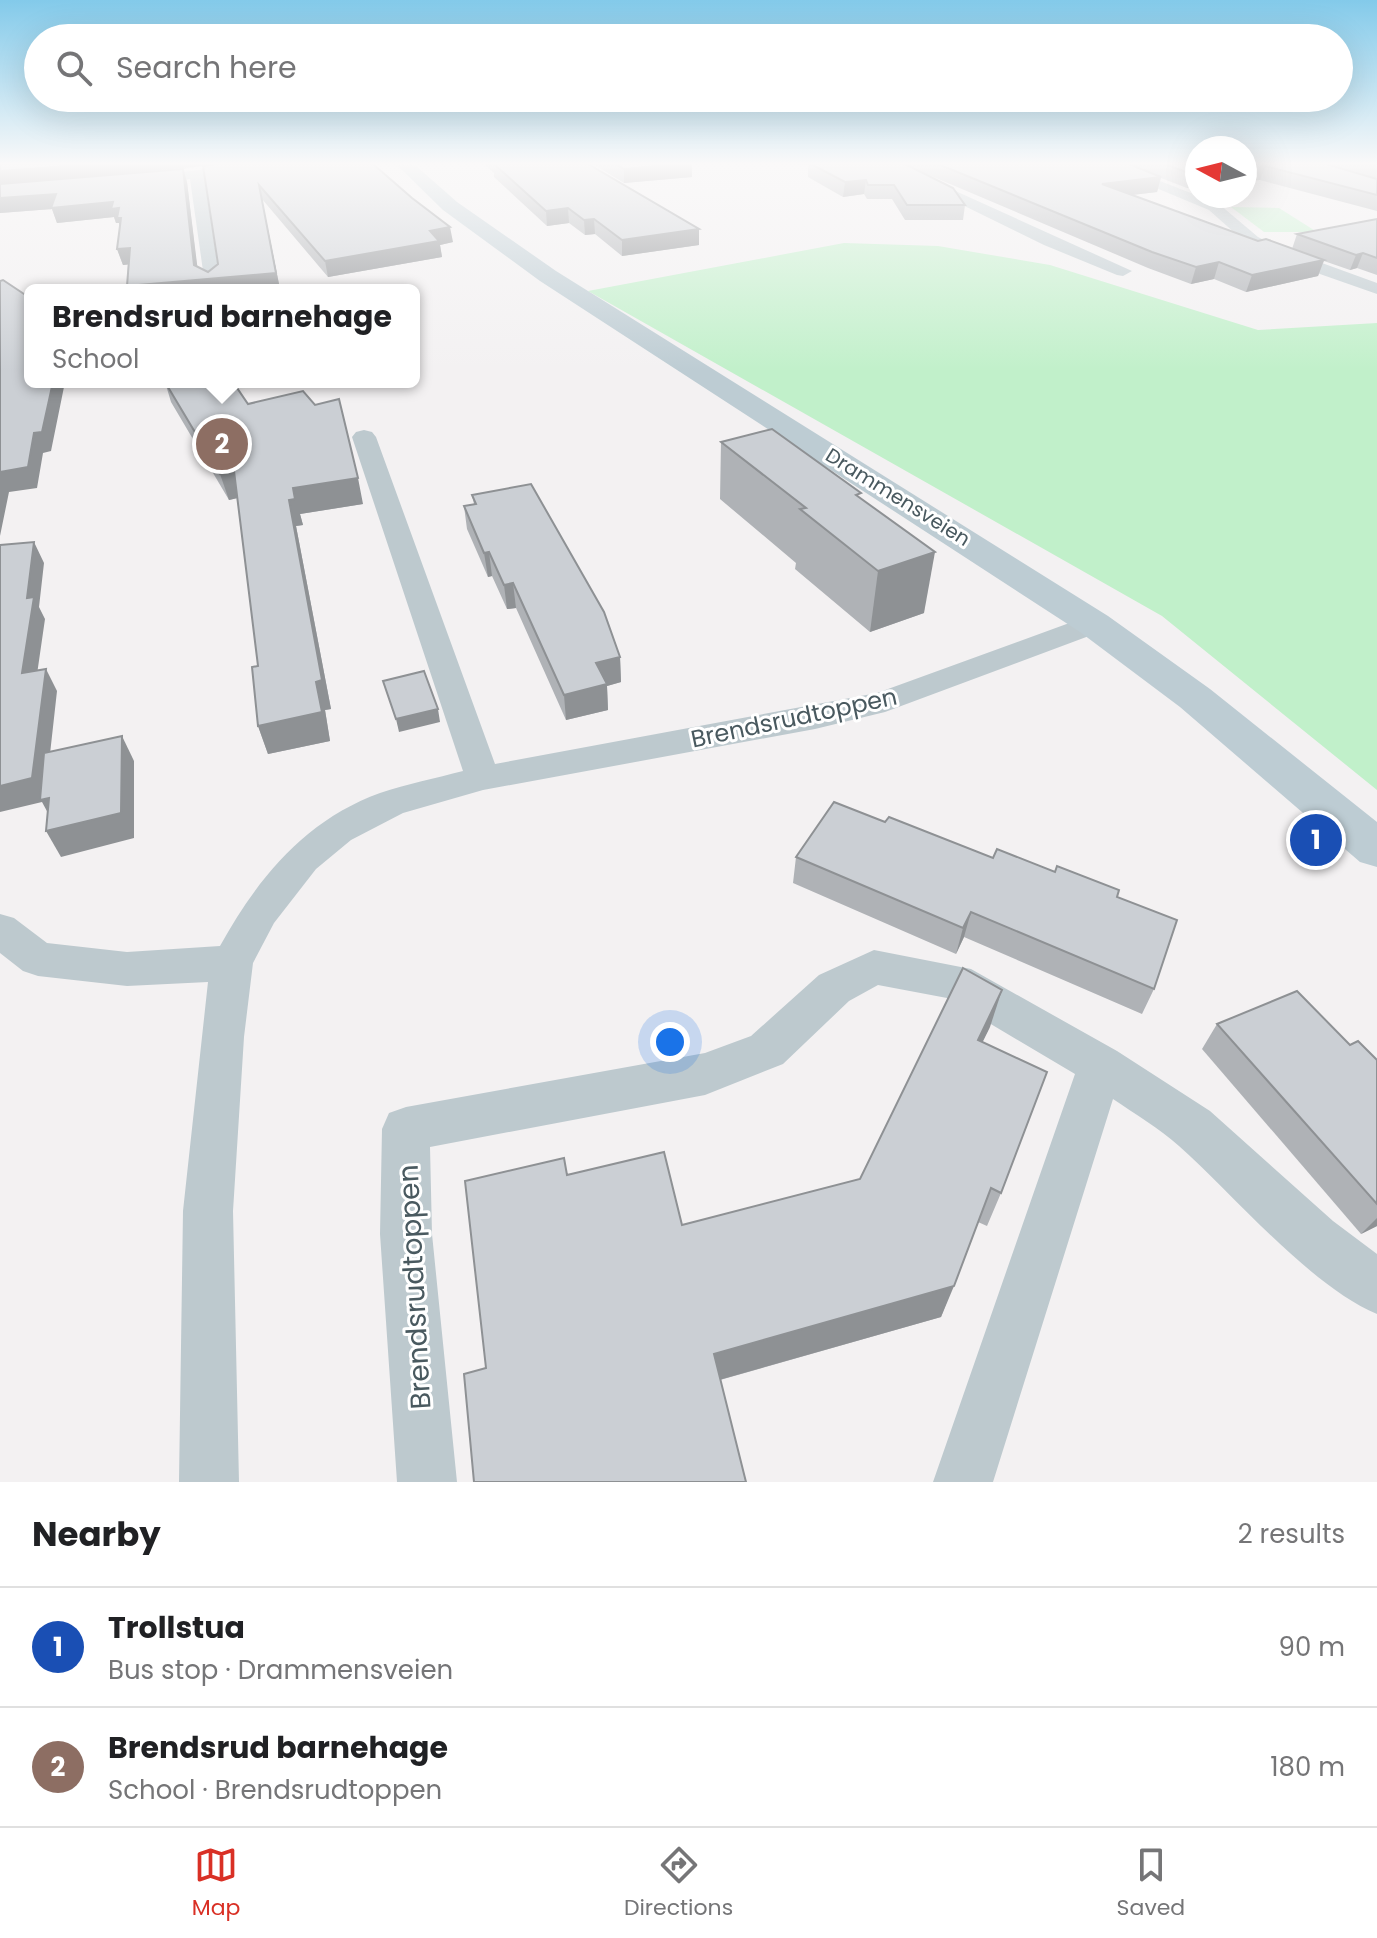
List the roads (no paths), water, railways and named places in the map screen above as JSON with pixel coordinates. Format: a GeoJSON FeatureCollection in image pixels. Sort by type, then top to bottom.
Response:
{"type":"FeatureCollection","features":[{"type":"Feature","properties":{"kind":"main road","name":"Drammensveien"},"geometry":{"type":"LineString","coordinates":[[489,234],[548,276],[1094,624],[1195,698],[1377,849]]}},
{"type":"Feature","properties":{"kind":"street"},"geometry":{"type":"LineString","coordinates":[[204,234],[211,281]]}},
{"type":"Feature","properties":{"kind":"street"},"geometry":{"type":"LineString","coordinates":[[1034,234],[1123,271]]}},
{"type":"Feature","properties":{"kind":"street"},"geometry":{"type":"LineString","coordinates":[[1245,234],[1272,251],[1377,289]]}},
{"type":"Feature","properties":{"kind":"street"},"geometry":{"type":"LineString","coordinates":[[364,437],[483,778]]}},
{"type":"Feature","properties":{"kind":"street","name":"Brendsrudtoppen"},"geometry":{"type":"LineString","coordinates":[[209,1482],[208,1211],[222,1037],[232,963],[259,912],[303,859],[338,830],[391,803],[483,778],[815,718],[885,702],[1094,624]]}},
{"type":"Feature","properties":{"kind":"street"},"geometry":{"type":"LineString","coordinates":[[0,930],[38,959],[127,969],[232,963]]}},
{"type":"Feature","properties":{"kind":"street","name":"Brendsrudtoppen"},"geometry":{"type":"LineString","coordinates":[[427,1482],[406,1234],[406,1129],[705,1074],[767,1050],[834,988],[874,967],[956,982],[1101,1065],[1193,1127],[1315,1239],[1377,1287]]}},
{"type":"Feature","properties":{"kind":"street"},"geometry":{"type":"LineString","coordinates":[[963,1482],[1101,1065]]}},
{"type":"Feature","properties":{"kind":"place","name":"Brendsrud barnehage"},"geometry":{"type":"Point","coordinates":[222,444]}},
{"type":"Feature","properties":{"kind":"place","name":"Trollstua"},"geometry":{"type":"Point","coordinates":[1316,840]}}]}
